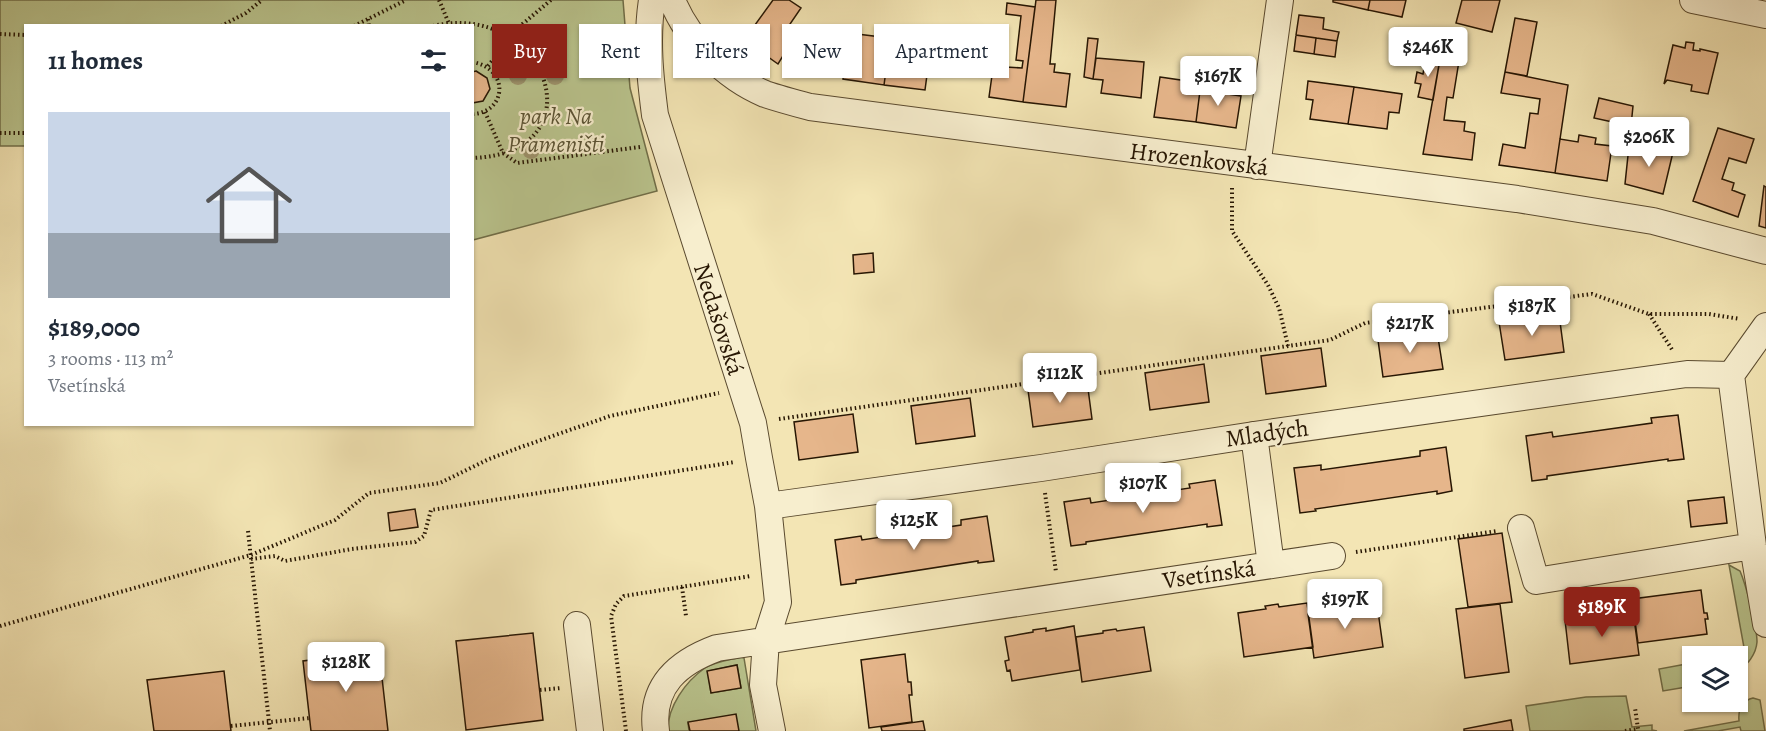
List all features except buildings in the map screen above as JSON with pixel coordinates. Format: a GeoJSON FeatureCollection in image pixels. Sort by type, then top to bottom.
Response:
{"type":"FeatureCollection","features":[{"type":"Feature","properties":{"kind":"street","name":"Nedašovská"},"geometry":{"type":"LineString","coordinates":[[652,0],[649,20],[649,68],[655,115],[753,423],[768,506],[778,602],[766,640],[764,685],[771,731]]}},
{"type":"Feature","properties":{"kind":"street","name":"Hrozenkovská"},"geometry":{"type":"LineString","coordinates":[[672,0],[698,42],[729,73],[765,93],[810,107],[1517,199],[1609,213],[1675,227],[1766,251]]}},
{"type":"Feature","properties":{"kind":"street"},"geometry":{"type":"LineString","coordinates":[[1257,166],[1280,0]]}},
{"type":"Feature","properties":{"kind":"street"},"geometry":{"type":"LineString","coordinates":[[1693,0],[1766,15]]}},
{"type":"Feature","properties":{"kind":"street"},"geometry":{"type":"LineString","coordinates":[[1754,322],[1731,375],[1753,546],[1766,624]]}},
{"type":"Feature","properties":{"kind":"street","name":"Mladých"},"geometry":{"type":"LineString","coordinates":[[768,506],[1688,374],[1731,375]]}},
{"type":"Feature","properties":{"kind":"street"},"geometry":{"type":"LineString","coordinates":[[1254,435],[1271,565]]}},
{"type":"Feature","properties":{"kind":"street"},"geometry":{"type":"LineString","coordinates":[[1521,528],[1536,581],[1753,546]]}},
{"type":"Feature","properties":{"kind":"street","name":"Vsetínská"},"geometry":{"type":"LineString","coordinates":[[766,640],[1332,556]]}},
{"type":"Feature","properties":{"kind":"street"},"geometry":{"type":"LineString","coordinates":[[578,625],[590,731]]}},
{"type":"Feature","properties":{"kind":"street"},"geometry":{"type":"LineString","coordinates":[[656,731],[656,713],[662,691],[680,666],[717,648],[766,640]]}},
{"type":"Feature","properties":{"kind":"path"},"geometry":{"type":"LineString","coordinates":[[225,24],[246,13],[262,0]]}},
{"type":"Feature","properties":{"kind":"path"},"geometry":{"type":"LineString","coordinates":[[358,24],[406,0]]}},
{"type":"Feature","properties":{"kind":"path"},"geometry":{"type":"LineString","coordinates":[[439,0],[449,24]]}},
{"type":"Feature","properties":{"kind":"path"},"geometry":{"type":"LineString","coordinates":[[523,24],[551,0]]}},
{"type":"Feature","properties":{"kind":"path"},"geometry":{"type":"LineString","coordinates":[[436,24],[456,16]]}},
{"type":"Feature","properties":{"kind":"path"},"geometry":{"type":"LineString","coordinates":[[368,19],[369,24]]}},
{"type":"Feature","properties":{"kind":"path"},"geometry":{"type":"LineString","coordinates":[[0,34],[24,35]]}},
{"type":"Feature","properties":{"kind":"path"},"geometry":{"type":"LineString","coordinates":[[488,66],[492,61]]}},
{"type":"Feature","properties":{"kind":"path"},"geometry":{"type":"LineString","coordinates":[[474,62],[488,66],[498,81],[499,90],[492,106],[485,112],[474,114]]}},
{"type":"Feature","properties":{"kind":"path"},"geometry":{"type":"LineString","coordinates":[[474,158],[485,158],[503,153],[517,146],[528,136],[538,124],[544,110],[548,95],[547,78]]}},
{"type":"Feature","properties":{"kind":"path"},"geometry":{"type":"LineString","coordinates":[[485,112],[503,153],[517,163],[650,146]]}},
{"type":"Feature","properties":{"kind":"path"},"geometry":{"type":"LineString","coordinates":[[0,133],[24,134]]}},
{"type":"Feature","properties":{"kind":"path"},"geometry":{"type":"LineString","coordinates":[[1232,178],[1232,231],[1269,285],[1279,308],[1288,346]]}},
{"type":"Feature","properties":{"kind":"path"},"geometry":{"type":"LineString","coordinates":[[775,420],[1330,340],[1365,323],[1592,294],[1649,314],[1708,314],[1754,322]]}},
{"type":"Feature","properties":{"kind":"path"},"geometry":{"type":"LineString","coordinates":[[1649,314],[1688,374]]}},
{"type":"Feature","properties":{"kind":"path"},"geometry":{"type":"LineString","coordinates":[[0,626],[251,557],[335,520],[369,493],[440,483],[521,447],[610,416],[723,392]]}},
{"type":"Feature","properties":{"kind":"path"},"geometry":{"type":"LineString","coordinates":[[251,557],[275,556],[285,561],[352,549],[415,542],[424,536],[431,510],[759,458]]}},
{"type":"Feature","properties":{"kind":"path"},"geometry":{"type":"LineString","coordinates":[[1041,468],[1060,596]]}},
{"type":"Feature","properties":{"kind":"path"},"geometry":{"type":"LineString","coordinates":[[1332,556],[1521,528]]}},
{"type":"Feature","properties":{"kind":"path"},"geometry":{"type":"LineString","coordinates":[[248,531],[270,731]]}},
{"type":"Feature","properties":{"kind":"path"},"geometry":{"type":"LineString","coordinates":[[626,731],[611,616],[616,604],[624,596],[776,572]]}},
{"type":"Feature","properties":{"kind":"path"},"geometry":{"type":"LineString","coordinates":[[682,586],[686,616]]}},
{"type":"Feature","properties":{"kind":"path"},"geometry":{"type":"LineString","coordinates":[[1624,731],[1638,729],[1635,708]]}},
{"type":"Feature","properties":{"kind":"path"},"geometry":{"type":"LineString","coordinates":[[231,726],[310,718]]}},
{"type":"Feature","properties":{"kind":"green space","name":"park Na Prameništi"},"geometry":{"type":"Polygon","coordinates":[[[0,0],[623,0],[625,24],[579,24],[579,78],[629,78],[657,191],[474,240],[474,24],[24,24],[24,146],[0,146],[0,0]]]}},
{"type":"Feature","properties":{"kind":"green space"},"geometry":{"type":"Polygon","coordinates":[[[1729,565],[1740,571],[1757,635],[1756,647],[1748,663],[1748,646],[1744,646],[1729,565]]]}},
{"type":"Feature","properties":{"kind":"green space"},"geometry":{"type":"Polygon","coordinates":[[[744,658],[756,731],[738,731],[735,715],[688,723],[689,731],[668,731],[674,704],[691,680],[709,666],[744,658]],[[737,665],[708,671],[711,693],[741,688],[737,665]]]}},
{"type":"Feature","properties":{"kind":"green space"},"geometry":{"type":"Polygon","coordinates":[[[1682,665],[1682,688],[1663,691],[1659,669],[1682,665]]]}},
{"type":"Feature","properties":{"kind":"green space"},"geometry":{"type":"Polygon","coordinates":[[[1626,696],[1632,727],[1652,725],[1652,730],[1657,731],[1530,731],[1526,706],[1586,697],[1626,696]]]}},
{"type":"Feature","properties":{"kind":"green space"},"geometry":{"type":"Polygon","coordinates":[[[1753,698],[1760,700],[1765,731],[1741,731],[1740,727],[1718,731],[1684,731],[1739,721],[1739,712],[1748,712],[1748,700],[1753,698]]]}}]}
